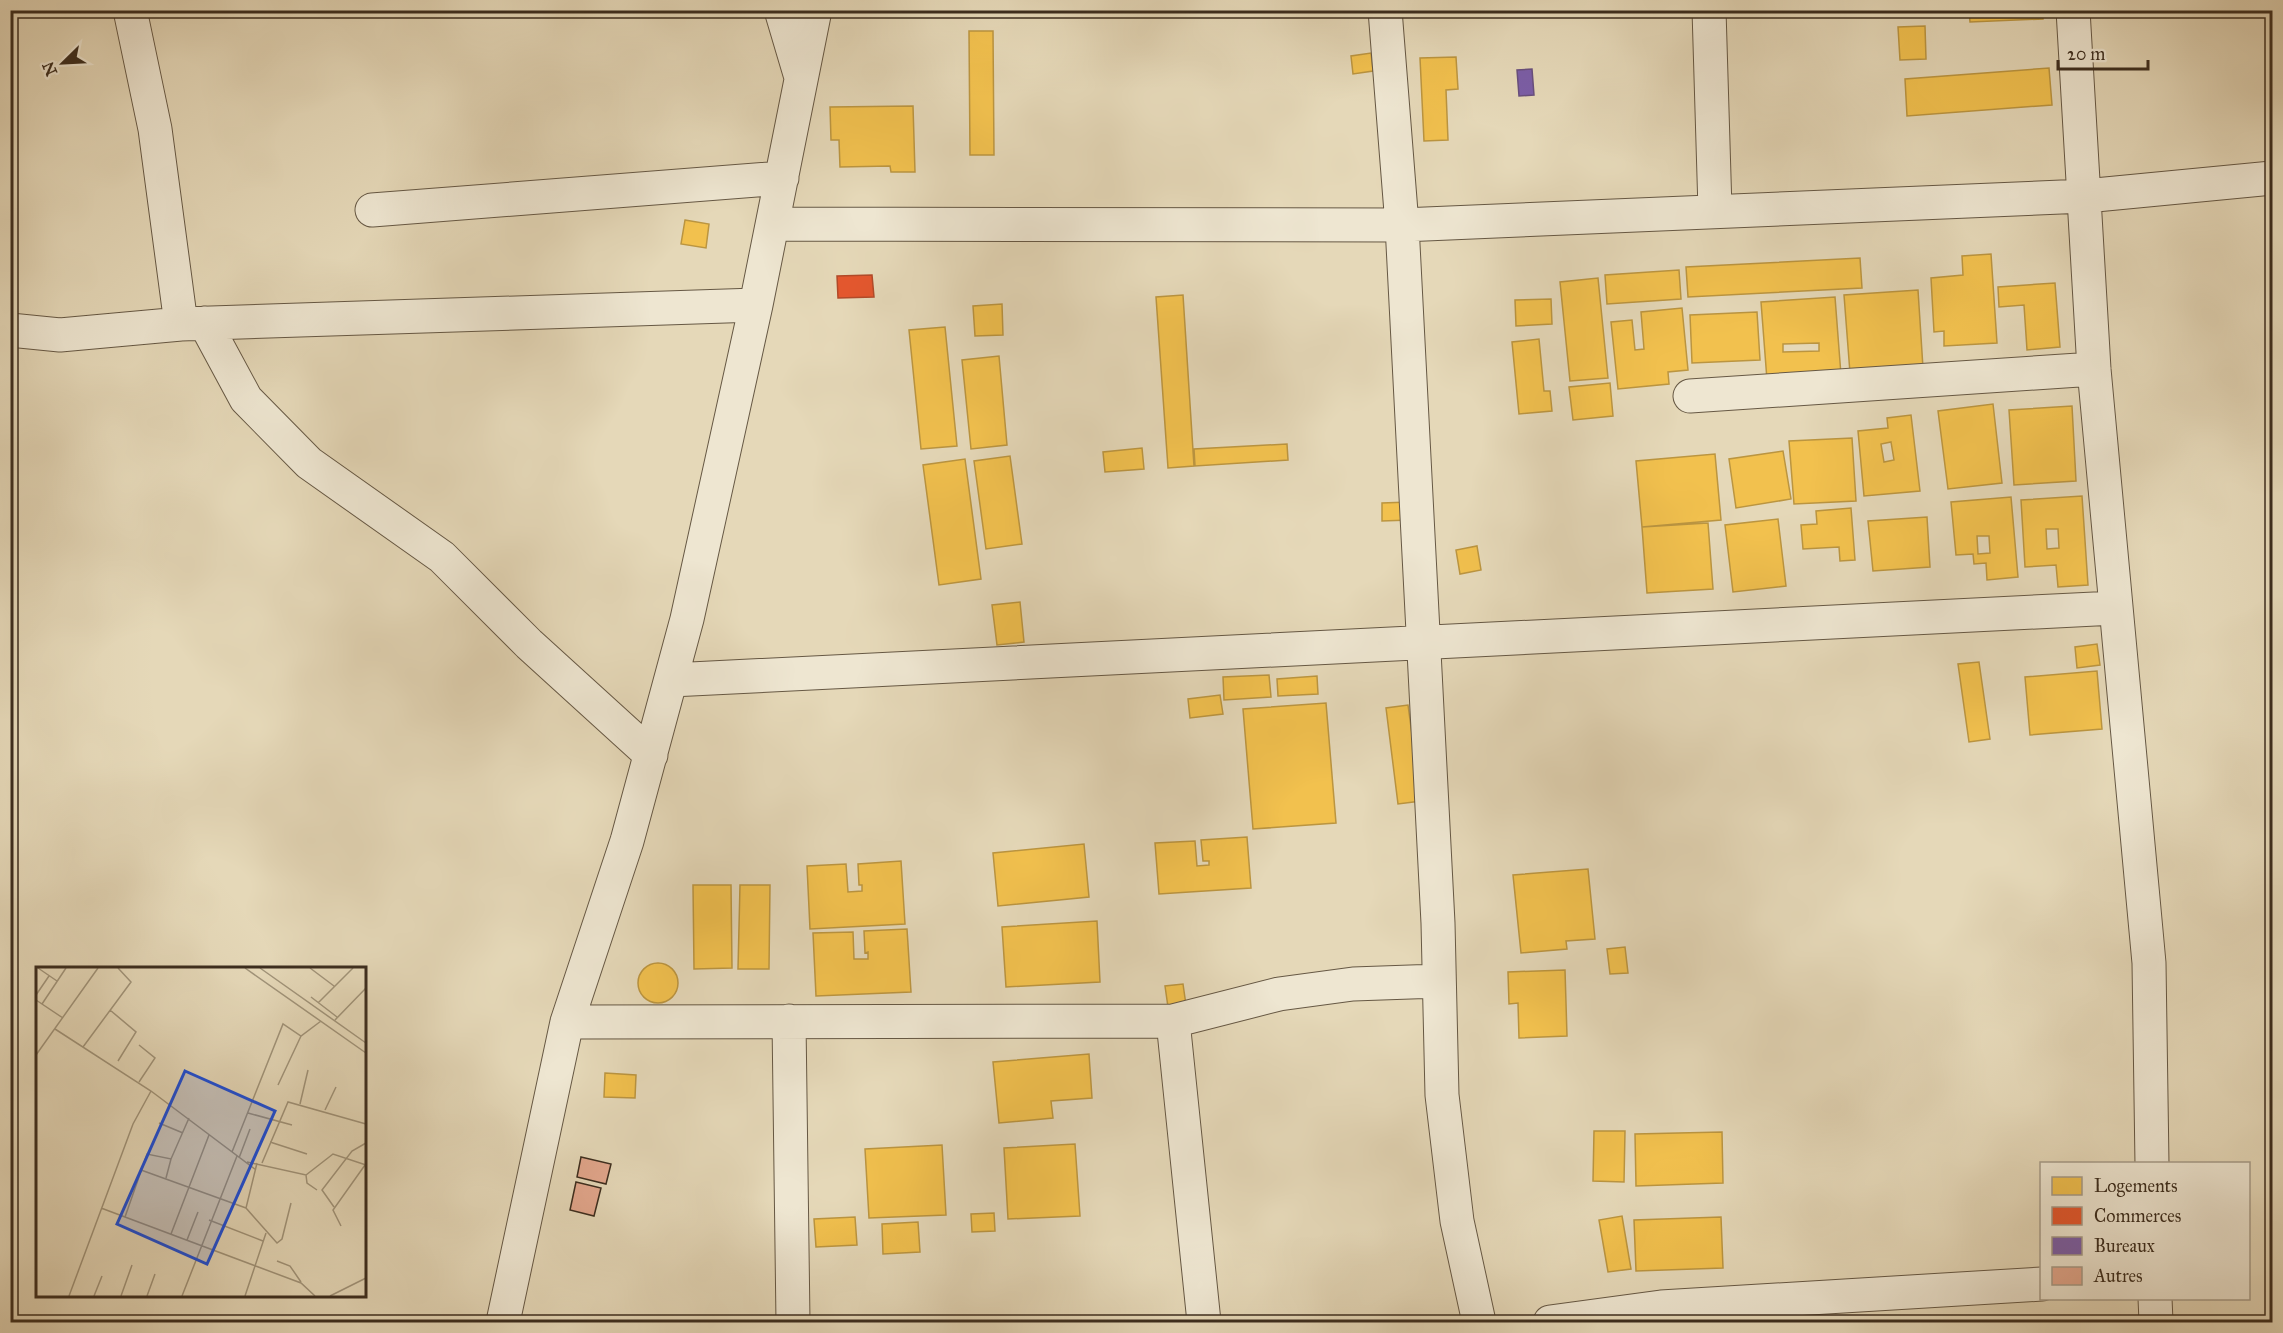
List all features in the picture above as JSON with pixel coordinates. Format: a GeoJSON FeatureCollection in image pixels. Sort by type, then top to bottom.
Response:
{"type":"FeatureCollection","features":[{"type":"Feature","properties":{"kind":"street"},"geometry":{"type":"LineString","coordinates":[[130,10],[193,324],[246,399],[309,464],[442,557],[529,644],[651,755]]}},
{"type":"Feature","properties":{"kind":"street"},"geometry":{"type":"LineString","coordinates":[[781,10],[800,76]]}},
{"type":"Feature","properties":{"kind":"street"},"geometry":{"type":"LineString","coordinates":[[503,1323],[567,1022],[627,841],[671,680],[756,305],[815,10]]}},
{"type":"Feature","properties":{"kind":"street"},"geometry":{"type":"LineString","coordinates":[[1385,10],[1402,225],[1439,981],[1442,1095],[1457,1221],[1479,1323]]}},
{"type":"Feature","properties":{"kind":"street"},"geometry":{"type":"LineString","coordinates":[[1709,10],[1715,210]]}},
{"type":"Feature","properties":{"kind":"street"},"geometry":{"type":"LineString","coordinates":[[2073,10],[2094,369],[2149,963],[2152,1162]]}},
{"type":"Feature","properties":{"kind":"street"},"geometry":{"type":"LineString","coordinates":[[372,210],[782,178]]}},
{"type":"Feature","properties":{"kind":"street"},"geometry":{"type":"LineString","coordinates":[[773,224],[1402,225],[2085,196],[2272,178]]}},
{"type":"Feature","properties":{"kind":"street"},"geometry":{"type":"LineString","coordinates":[[10,330],[60,335],[193,324],[756,305]]}},
{"type":"Feature","properties":{"kind":"street"},"geometry":{"type":"LineString","coordinates":[[1690,396],[2094,369]]}},
{"type":"Feature","properties":{"kind":"street"},"geometry":{"type":"LineString","coordinates":[[671,680],[2115,608]]}},
{"type":"Feature","properties":{"kind":"street"},"geometry":{"type":"LineString","coordinates":[[567,1022],[1173,1021],[1279,994],[1353,984],[1439,981]]}},
{"type":"Feature","properties":{"kind":"street"},"geometry":{"type":"LineString","coordinates":[[1173,1021],[1204,1323]]}},
{"type":"Feature","properties":{"kind":"street"},"geometry":{"type":"LineString","coordinates":[[789,1022],[793,1323]]}},
{"type":"Feature","properties":{"kind":"street"},"geometry":{"type":"LineString","coordinates":[[1550,1323],[1661,1307],[2040,1284]]}},
{"type":"Feature","properties":{"kind":"street"},"geometry":{"type":"LineString","coordinates":[[2155,1300],[2156,1323]]}},
{"type":"Feature","properties":{"kind":"building: Logements"},"geometry":{"type":"Polygon","coordinates":[[[1969,10],[2043,10],[2043,19],[1970,22],[1969,10]]]}},
{"type":"Feature","properties":{"kind":"building: Logements"},"geometry":{"type":"Polygon","coordinates":[[[1925,26],[1926,59],[1900,60],[1898,27],[1925,26]]]}},
{"type":"Feature","properties":{"kind":"building: Logements"},"geometry":{"type":"Polygon","coordinates":[[[969,31],[993,31],[994,155],[970,155],[969,31]]]}},
{"type":"Feature","properties":{"kind":"building: Logements"},"geometry":{"type":"Polygon","coordinates":[[[1371,53],[1373,71],[1353,74],[1351,56],[1371,53]]]}},
{"type":"Feature","properties":{"kind":"building: Logements"},"geometry":{"type":"Polygon","coordinates":[[[1456,57],[1458,89],[1446,90],[1448,140],[1424,141],[1420,58],[1456,57]]]}},
{"type":"Feature","properties":{"kind":"building: Logements"},"geometry":{"type":"Polygon","coordinates":[[[2049,68],[2052,105],[1907,116],[1905,79],[2049,68]]]}},
{"type":"Feature","properties":{"kind":"building: Logements"},"geometry":{"type":"Polygon","coordinates":[[[913,106],[915,172],[891,172],[890,166],[840,167],[839,140],[831,140],[830,107],[913,106]]]}},
{"type":"Feature","properties":{"kind":"building: Logements"},"geometry":{"type":"Polygon","coordinates":[[[685,220],[709,224],[706,248],[681,244],[685,220]]]}},
{"type":"Feature","properties":{"kind":"building: Logements"},"geometry":{"type":"Polygon","coordinates":[[[1991,254],[1997,343],[1944,346],[1944,331],[1934,332],[1931,278],[1963,275],[1962,256],[1991,254]]]}},
{"type":"Feature","properties":{"kind":"building: Logements"},"geometry":{"type":"Polygon","coordinates":[[[1860,258],[1862,288],[1688,297],[1686,267],[1860,258]]]}},
{"type":"Feature","properties":{"kind":"building: Logements"},"geometry":{"type":"Polygon","coordinates":[[[1679,270],[1681,299],[1607,304],[1605,275],[1679,270]]]}},
{"type":"Feature","properties":{"kind":"building: Logements"},"geometry":{"type":"Polygon","coordinates":[[[1598,278],[1608,378],[1570,381],[1560,282],[1598,278]]]}},
{"type":"Feature","properties":{"kind":"building: Logements"},"geometry":{"type":"Polygon","coordinates":[[[2055,283],[2060,347],[2027,350],[2024,305],[1999,307],[1998,287],[2055,283]]]}},
{"type":"Feature","properties":{"kind":"building: Logements"},"geometry":{"type":"Polygon","coordinates":[[[1918,290],[1923,368],[1850,373],[1844,295],[1918,290]]]}},
{"type":"Feature","properties":{"kind":"building: Logements"},"geometry":{"type":"Polygon","coordinates":[[[1183,295],[1194,466],[1168,468],[1156,297],[1183,295]]]}},
{"type":"Feature","properties":{"kind":"building: Logements"},"geometry":{"type":"Polygon","coordinates":[[[1835,297],[1841,375],[1767,380],[1761,302],[1835,297]],[[1819,343],[1783,344],[1783,352],[1819,351],[1819,343]]]}},
{"type":"Feature","properties":{"kind":"building: Logements"},"geometry":{"type":"Polygon","coordinates":[[[1551,299],[1552,324],[1516,326],[1515,300],[1551,299]]]}},
{"type":"Feature","properties":{"kind":"building: Logements"},"geometry":{"type":"Polygon","coordinates":[[[1002,304],[1003,335],[975,336],[973,306],[1002,304]]]}},
{"type":"Feature","properties":{"kind":"building: Logements"},"geometry":{"type":"Polygon","coordinates":[[[1682,308],[1688,370],[1668,372],[1669,384],[1618,389],[1611,322],[1632,320],[1635,350],[1644,349],[1641,312],[1682,308]]]}},
{"type":"Feature","properties":{"kind":"building: Logements"},"geometry":{"type":"Polygon","coordinates":[[[1757,312],[1760,360],[1692,363],[1690,315],[1757,312]]]}},
{"type":"Feature","properties":{"kind":"building: Logements"},"geometry":{"type":"Polygon","coordinates":[[[945,327],[957,446],[921,449],[909,330],[945,327]]]}},
{"type":"Feature","properties":{"kind":"building: Logements"},"geometry":{"type":"Polygon","coordinates":[[[1539,339],[1544,391],[1550,391],[1552,411],[1519,414],[1512,342],[1539,339]]]}},
{"type":"Feature","properties":{"kind":"building: Logements"},"geometry":{"type":"Polygon","coordinates":[[[999,356],[1007,445],[971,449],[962,360],[999,356]]]}},
{"type":"Feature","properties":{"kind":"building: Logements"},"geometry":{"type":"Polygon","coordinates":[[[1610,383],[1613,416],[1573,420],[1569,387],[1610,383]]]}},
{"type":"Feature","properties":{"kind":"building: Logements"},"geometry":{"type":"Polygon","coordinates":[[[1993,404],[2002,483],[1948,489],[1938,411],[1993,404]]]}},
{"type":"Feature","properties":{"kind":"building: Logements"},"geometry":{"type":"Polygon","coordinates":[[[2072,406],[2076,481],[2014,485],[2009,410],[2072,406]]]}},
{"type":"Feature","properties":{"kind":"building: Logements"},"geometry":{"type":"Polygon","coordinates":[[[1911,415],[1920,491],[1864,496],[1858,431],[1888,428],[1887,418],[1911,415]],[[1891,442],[1881,444],[1884,462],[1894,460],[1891,442]]]}},
{"type":"Feature","properties":{"kind":"building: Logements"},"geometry":{"type":"Polygon","coordinates":[[[1852,438],[1856,501],[1794,504],[1789,441],[1852,438]]]}},
{"type":"Feature","properties":{"kind":"building: Logements"},"geometry":{"type":"Polygon","coordinates":[[[1287,444],[1288,460],[1195,466],[1194,449],[1287,444]]]}},
{"type":"Feature","properties":{"kind":"building: Logements"},"geometry":{"type":"Polygon","coordinates":[[[1142,448],[1144,469],[1105,472],[1103,452],[1142,448]]]}},
{"type":"Feature","properties":{"kind":"building: Logements"},"geometry":{"type":"Polygon","coordinates":[[[1783,451],[1791,499],[1736,508],[1729,459],[1783,451]]]}},
{"type":"Feature","properties":{"kind":"building: Logements"},"geometry":{"type":"Polygon","coordinates":[[[1715,454],[1721,520],[1642,527],[1636,461],[1715,454]]]}},
{"type":"Feature","properties":{"kind":"building: Logements"},"geometry":{"type":"Polygon","coordinates":[[[1010,456],[1022,544],[986,549],[974,461],[1010,456]]]}},
{"type":"Feature","properties":{"kind":"building: Logements"},"geometry":{"type":"Polygon","coordinates":[[[965,459],[981,579],[939,585],[923,465],[965,459]]]}},
{"type":"Feature","properties":{"kind":"building: Logements"},"geometry":{"type":"Polygon","coordinates":[[[2082,496],[2088,585],[2058,587],[2056,565],[2025,567],[2021,500],[2082,496]],[[2046,529],[2047,549],[2059,548],[2058,529],[2046,529]]]}},
{"type":"Feature","properties":{"kind":"building: Logements"},"geometry":{"type":"Polygon","coordinates":[[[2011,497],[2018,577],[1987,580],[1986,563],[1974,564],[1973,554],[1956,555],[1951,502],[2011,497]],[[1977,536],[1978,554],[1990,553],[1989,536],[1977,536]]]}},
{"type":"Feature","properties":{"kind":"building: Logements"},"geometry":{"type":"Polygon","coordinates":[[[1409,502],[1409,520],[1382,521],[1382,503],[1409,502]]]}},
{"type":"Feature","properties":{"kind":"building: Logements"},"geometry":{"type":"Polygon","coordinates":[[[1851,508],[1855,560],[1840,561],[1839,547],[1803,549],[1801,525],[1817,524],[1816,511],[1851,508]]]}},
{"type":"Feature","properties":{"kind":"building: Logements"},"geometry":{"type":"Polygon","coordinates":[[[1927,517],[1930,567],[1873,571],[1868,521],[1927,517]]]}},
{"type":"Feature","properties":{"kind":"building: Logements"},"geometry":{"type":"Polygon","coordinates":[[[1778,519],[1786,586],[1733,592],[1725,525],[1778,519]]]}},
{"type":"Feature","properties":{"kind":"building: Logements"},"geometry":{"type":"Polygon","coordinates":[[[1708,523],[1713,589],[1647,593],[1642,527],[1708,523]]]}},
{"type":"Feature","properties":{"kind":"building: Logements"},"geometry":{"type":"Polygon","coordinates":[[[1477,546],[1481,570],[1460,574],[1456,550],[1477,546]]]}},
{"type":"Feature","properties":{"kind":"building: Logements"},"geometry":{"type":"Polygon","coordinates":[[[1020,602],[1024,642],[997,645],[992,605],[1020,602]]]}},
{"type":"Feature","properties":{"kind":"building: Logements"},"geometry":{"type":"Polygon","coordinates":[[[2097,644],[2100,665],[2077,668],[2075,647],[2097,644]]]}},
{"type":"Feature","properties":{"kind":"building: Logements"},"geometry":{"type":"Polygon","coordinates":[[[1979,662],[1990,739],[1969,742],[1958,664],[1979,662]]]}},
{"type":"Feature","properties":{"kind":"building: Logements"},"geometry":{"type":"Polygon","coordinates":[[[2097,671],[2102,729],[2030,735],[2025,677],[2097,671]]]}},
{"type":"Feature","properties":{"kind":"building: Logements"},"geometry":{"type":"Polygon","coordinates":[[[1269,675],[1271,697],[1224,700],[1223,677],[1269,675]]]}},
{"type":"Feature","properties":{"kind":"building: Logements"},"geometry":{"type":"Polygon","coordinates":[[[1317,676],[1318,694],[1278,696],[1277,679],[1317,676]]]}},
{"type":"Feature","properties":{"kind":"building: Logements"},"geometry":{"type":"Polygon","coordinates":[[[1220,695],[1223,714],[1190,718],[1188,699],[1220,695]]]}},
{"type":"Feature","properties":{"kind":"building: Logements"},"geometry":{"type":"Polygon","coordinates":[[[1326,703],[1336,823],[1253,829],[1243,709],[1326,703]]]}},
{"type":"Feature","properties":{"kind":"building: Logements"},"geometry":{"type":"Polygon","coordinates":[[[1408,705],[1421,801],[1398,804],[1386,708],[1408,705]]]}},
{"type":"Feature","properties":{"kind":"building: Logements"},"geometry":{"type":"Polygon","coordinates":[[[1247,837],[1251,888],[1159,894],[1155,843],[1195,841],[1197,866],[1209,865],[1209,861],[1203,861],[1201,840],[1247,837]]]}},
{"type":"Feature","properties":{"kind":"building: Logements"},"geometry":{"type":"Polygon","coordinates":[[[1084,844],[1089,897],[998,906],[993,853],[1084,844]]]}},
{"type":"Feature","properties":{"kind":"building: Logements"},"geometry":{"type":"Polygon","coordinates":[[[901,861],[905,924],[810,929],[807,866],[846,864],[848,892],[862,891],[862,885],[859,885],[858,864],[901,861]]]}},
{"type":"Feature","properties":{"kind":"building: Logements"},"geometry":{"type":"Polygon","coordinates":[[[1588,869],[1595,939],[1566,941],[1567,949],[1521,953],[1513,875],[1588,869]]]}},
{"type":"Feature","properties":{"kind":"building: Logements"},"geometry":{"type":"Polygon","coordinates":[[[693,885],[731,885],[732,968],[694,969],[693,885]]]}},
{"type":"Feature","properties":{"kind":"building: Logements"},"geometry":{"type":"Polygon","coordinates":[[[740,885],[770,885],[769,969],[738,969],[740,885]]]}},
{"type":"Feature","properties":{"kind":"building: Logements"},"geometry":{"type":"Polygon","coordinates":[[[1097,921],[1100,982],[1006,987],[1002,927],[1097,921]]]}},
{"type":"Feature","properties":{"kind":"building: Logements"},"geometry":{"type":"Polygon","coordinates":[[[907,929],[911,992],[816,996],[813,933],[853,932],[854,959],[868,959],[868,952],[865,953],[864,931],[907,929]]]}},
{"type":"Feature","properties":{"kind":"building: Logements"},"geometry":{"type":"Polygon","coordinates":[[[1625,947],[1628,973],[1610,974],[1607,949],[1625,947]]]}},
{"type":"Feature","properties":{"kind":"building: Logements"},"geometry":{"type":"Polygon","coordinates":[[[658,963],[672,969],[678,983],[672,997],[658,1003],[644,997],[638,983],[644,969],[658,963]]]}},
{"type":"Feature","properties":{"kind":"building: Logements"},"geometry":{"type":"Polygon","coordinates":[[[1565,970],[1567,1036],[1519,1038],[1518,1003],[1509,1004],[1508,972],[1565,970]]]}},
{"type":"Feature","properties":{"kind":"building: Logements"},"geometry":{"type":"Polygon","coordinates":[[[1183,984],[1186,1005],[1168,1007],[1165,986],[1183,984]]]}},
{"type":"Feature","properties":{"kind":"building: Logements"},"geometry":{"type":"Polygon","coordinates":[[[1089,1054],[1092,1098],[1051,1101],[1053,1118],[999,1123],[993,1062],[1089,1054]]]}},
{"type":"Feature","properties":{"kind":"building: Logements"},"geometry":{"type":"Polygon","coordinates":[[[605,1073],[636,1075],[635,1098],[604,1097],[605,1073]]]}},
{"type":"Feature","properties":{"kind":"building: Logements"},"geometry":{"type":"Polygon","coordinates":[[[1594,1131],[1625,1131],[1624,1182],[1593,1181],[1594,1131]]]}},
{"type":"Feature","properties":{"kind":"building: Logements"},"geometry":{"type":"Polygon","coordinates":[[[1722,1132],[1723,1183],[1636,1186],[1635,1134],[1722,1132]]]}},
{"type":"Feature","properties":{"kind":"building: Logements"},"geometry":{"type":"Polygon","coordinates":[[[1075,1144],[1080,1216],[1008,1219],[1004,1148],[1075,1144]]]}},
{"type":"Feature","properties":{"kind":"building: Logements"},"geometry":{"type":"Polygon","coordinates":[[[942,1145],[946,1215],[869,1218],[865,1149],[942,1145]]]}},
{"type":"Feature","properties":{"kind":"building: Logements"},"geometry":{"type":"Polygon","coordinates":[[[994,1213],[995,1231],[972,1232],[971,1214],[994,1213]]]}},
{"type":"Feature","properties":{"kind":"building: Logements"},"geometry":{"type":"Polygon","coordinates":[[[1622,1216],[1631,1269],[1608,1272],[1599,1220],[1622,1216]]]}},
{"type":"Feature","properties":{"kind":"building: Logements"},"geometry":{"type":"Polygon","coordinates":[[[855,1217],[857,1245],[816,1247],[814,1219],[855,1217]]]}},
{"type":"Feature","properties":{"kind":"building: Logements"},"geometry":{"type":"Polygon","coordinates":[[[1721,1217],[1723,1268],[1636,1271],[1634,1220],[1721,1217]]]}},
{"type":"Feature","properties":{"kind":"building: Logements"},"geometry":{"type":"Polygon","coordinates":[[[918,1222],[920,1252],[883,1254],[882,1224],[918,1222]]]}},
{"type":"Feature","properties":{"kind":"building: Commerces"},"geometry":{"type":"Polygon","coordinates":[[[872,275],[874,297],[838,298],[837,276],[872,275]]]}},
{"type":"Feature","properties":{"kind":"building: Bureaux"},"geometry":{"type":"Polygon","coordinates":[[[1532,69],[1534,95],[1519,96],[1517,70],[1532,69]]]}},
{"type":"Feature","properties":{"kind":"building: Autres"},"geometry":{"type":"Polygon","coordinates":[[[581,1157],[611,1164],[606,1184],[577,1177],[581,1157]]]}},
{"type":"Feature","properties":{"kind":"building: Autres"},"geometry":{"type":"Polygon","coordinates":[[[576,1182],[601,1188],[594,1216],[570,1210],[576,1182]]]}}]}
